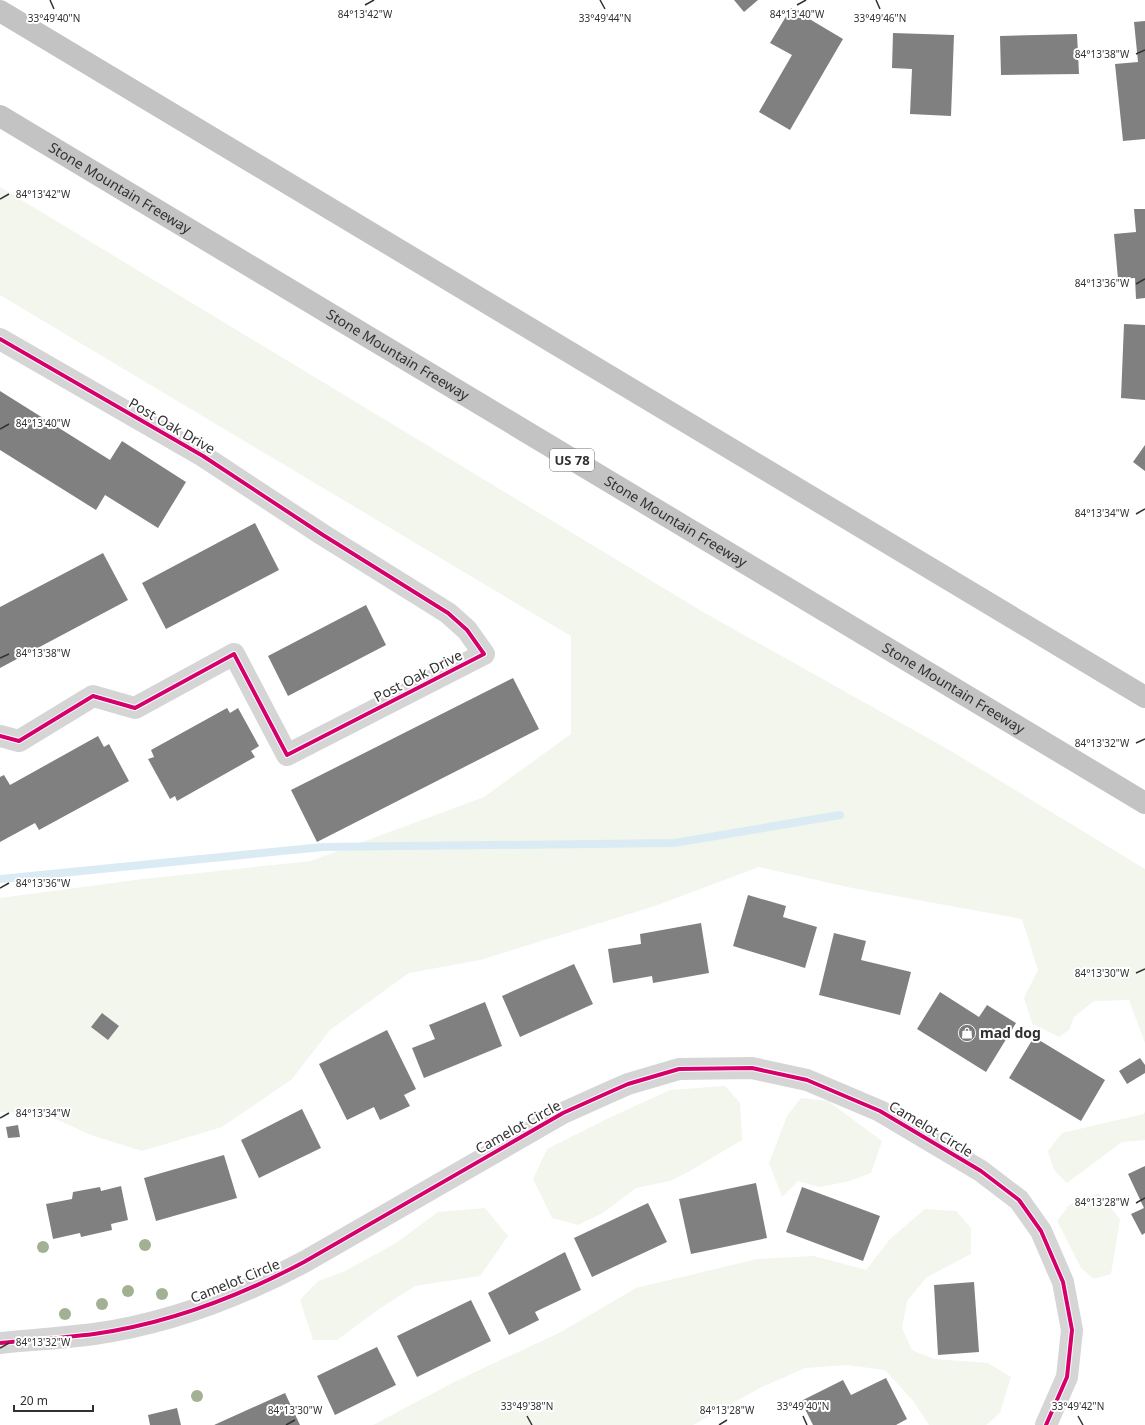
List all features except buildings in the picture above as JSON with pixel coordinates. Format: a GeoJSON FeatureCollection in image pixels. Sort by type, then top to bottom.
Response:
{"type":"FeatureCollection","features":[{"type":"Feature","properties":{"kind":"highway"},"geometry":{"type":"LineString","coordinates":[[0,11],[1145,697]]}},
{"type":"Feature","properties":{"kind":"highway","name":"Stone Mountain Freeway"},"geometry":{"type":"LineString","coordinates":[[0,116],[1145,803]]}},
{"type":"Feature","properties":{"kind":"street","name":"Post Oak Drive"},"geometry":{"type":"LineString","coordinates":[[0,339],[203,456],[323,536],[448,613],[467,630],[484,654],[288,754],[234,654],[135,708],[93,696],[19,742],[0,736]]}},
{"type":"Feature","properties":{"kind":"street","name":"Camelot Circle"},"geometry":{"type":"LineString","coordinates":[[0,1343],[103,1332],[141,1325],[186,1313],[232,1296],[304,1262],[563,1113],[628,1084],[679,1069],[752,1068],[808,1080],[880,1111],[981,1171],[1019,1200],[1041,1230],[1063,1282],[1072,1330],[1067,1377],[1046,1425]]}},
{"type":"Feature","properties":{"kind":"shaded area"},"geometry":{"type":"Polygon","coordinates":[[[0,187],[703,612],[951,751],[1145,869],[1145,1043],[1129,1000],[1094,1001],[1074,1017],[1069,1030],[1059,1037],[1032,1023],[1024,998],[1038,970],[1022,919],[852,888],[759,867],[655,906],[480,960],[409,973],[330,1030],[292,1079],[222,1127],[142,1151],[91,1135],[43,1113],[0,1112],[0,898],[143,879],[311,861],[484,797],[571,734],[571,636],[0,295],[0,187]]]}},
{"type":"Feature","properties":{"kind":"shaded area"},"geometry":{"type":"Polygon","coordinates":[[[725,1086],[740,1103],[742,1140],[670,1181],[636,1188],[603,1213],[578,1225],[552,1218],[533,1179],[547,1149],[613,1116],[670,1090],[725,1086]]]}},
{"type":"Feature","properties":{"kind":"shaded area"},"geometry":{"type":"Polygon","coordinates":[[[801,1098],[828,1101],[882,1141],[871,1173],[850,1181],[820,1187],[798,1181],[782,1197],[769,1163],[787,1116],[801,1098]]]}},
{"type":"Feature","properties":{"kind":"shaded area"},"geometry":{"type":"Polygon","coordinates":[[[1145,1112],[1145,1140],[1122,1142],[1067,1183],[1054,1170],[1048,1151],[1062,1133],[1143,1114],[1145,1112]]]}},
{"type":"Feature","properties":{"kind":"shaded area"},"geometry":{"type":"Polygon","coordinates":[[[1098,1193],[1120,1219],[1111,1274],[1094,1279],[1081,1268],[1057,1221],[1069,1205],[1098,1193]]]}},
{"type":"Feature","properties":{"kind":"shaded area"},"geometry":{"type":"Polygon","coordinates":[[[485,1208],[508,1236],[480,1276],[415,1286],[379,1309],[337,1340],[313,1340],[300,1300],[318,1281],[345,1271],[396,1243],[438,1212],[485,1208]]]}},
{"type":"Feature","properties":{"kind":"shaded area"},"geometry":{"type":"Polygon","coordinates":[[[925,1209],[956,1211],[971,1228],[971,1254],[927,1277],[907,1301],[902,1328],[912,1350],[934,1359],[988,1363],[1011,1377],[1000,1413],[986,1425],[929,1425],[914,1402],[885,1370],[846,1365],[805,1368],[760,1388],[693,1425],[373,1425],[456,1381],[561,1332],[636,1288],[757,1259],[814,1256],[866,1270],[890,1239],[925,1209]]]}},
{"type":"Feature","properties":{"kind":"waterway"},"geometry":{"type":"LineString","coordinates":[[0,879],[323,847],[674,843],[840,815]]}},
{"type":"Feature","properties":{"kind":"cycle path"},"geometry":{"type":"LineString","coordinates":[[0,339],[203,456],[323,535],[448,613],[467,630],[484,654],[287,755],[234,654],[135,708],[93,696],[19,741],[0,736]]}},
{"type":"Feature","properties":{"kind":"cycle path"},"geometry":{"type":"LineString","coordinates":[[0,1343],[94,1334],[148,1323],[202,1307],[254,1286],[304,1262],[563,1113],[628,1084],[679,1069],[752,1068],[807,1080],[880,1111],[981,1171],[1019,1200],[1041,1231],[1063,1282],[1072,1330],[1067,1377],[1046,1425]]}},
{"type":"Feature","properties":{"kind":"place","name":"mad dog"},"geometry":{"type":"Point","coordinates":[967,1033]}}]}
